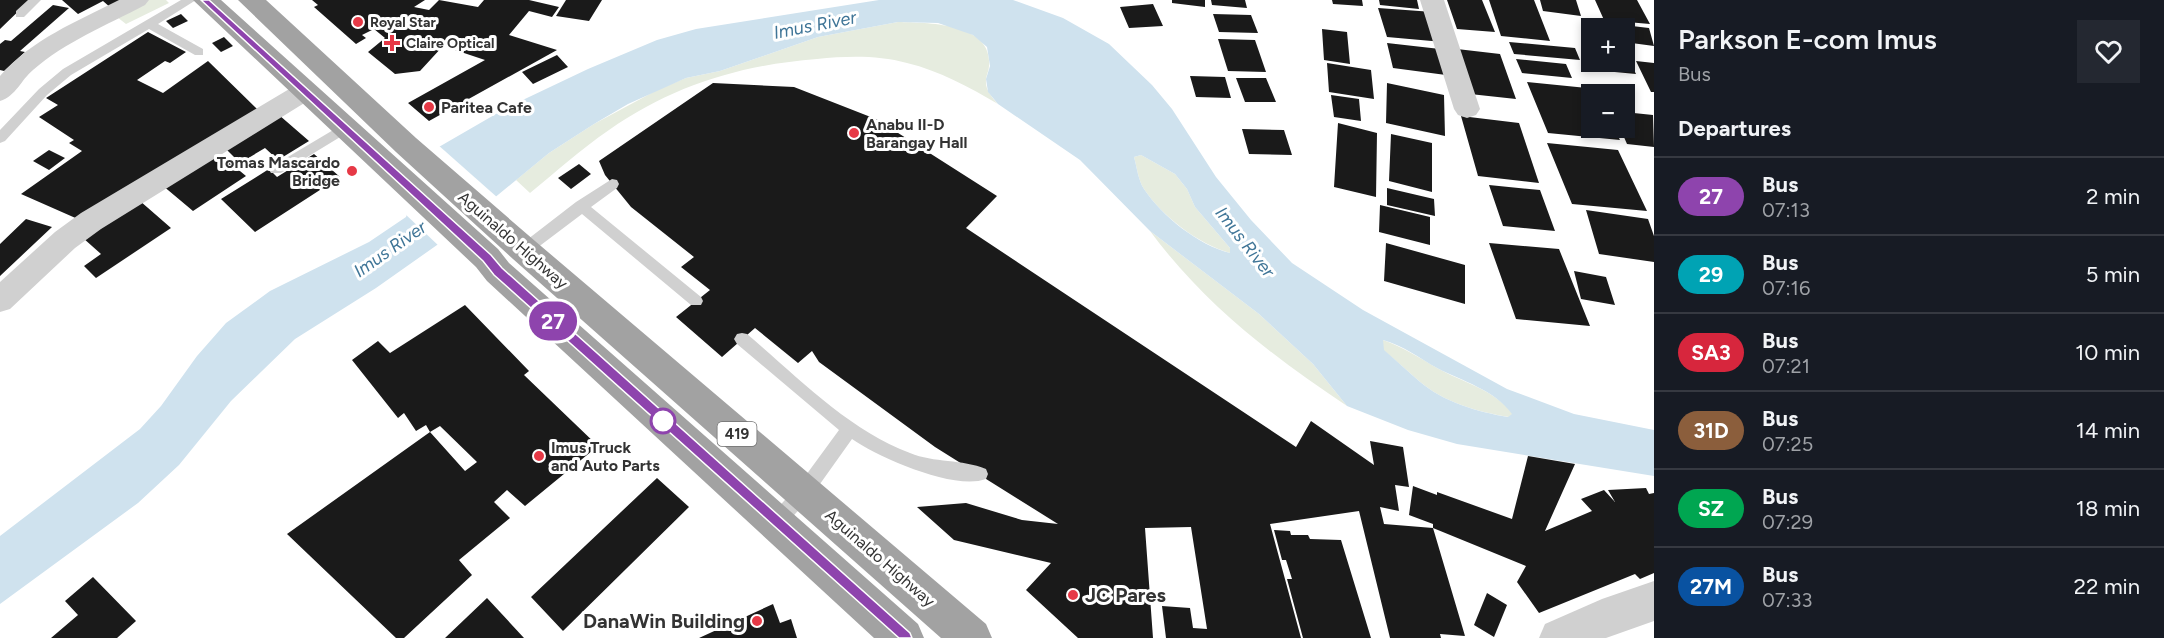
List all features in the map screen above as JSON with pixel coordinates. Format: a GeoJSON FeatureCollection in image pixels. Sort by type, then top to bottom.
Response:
{"type":"FeatureCollection","features":[{"type":"Feature","properties":{"kind":"highway","name":"Aguinaldo Highway"},"geometry":{"type":"LineString","coordinates":[[206,0],[380,160],[508,250],[804,492],[962,635]]}},
{"type":"Feature","properties":{"kind":"highway","name":"Aguinaldo Highway"},"geometry":{"type":"LineString","coordinates":[[251,0],[406,145],[508,250]]}},
{"type":"Feature","properties":{"kind":"highway","name":"Aguinaldo Highway"},"geometry":{"type":"LineString","coordinates":[[508,250],[498,272],[904,638]]}},
{"type":"Feature","properties":{"kind":"street"},"geometry":{"type":"LineString","coordinates":[[0,92],[22,66],[46,47],[137,0]]}},
{"type":"Feature","properties":{"kind":"street"},"geometry":{"type":"LineString","coordinates":[[1432,0],[1467,109]]}},
{"type":"Feature","properties":{"kind":"street"},"geometry":{"type":"LineString","coordinates":[[0,300],[65,240],[91,221],[305,91]]}},
{"type":"Feature","properties":{"kind":"street"},"geometry":{"type":"LineString","coordinates":[[1559,638],[1602,619],[1654,601]]}},
{"type":"Feature","properties":{"kind":"lane"},"geometry":{"type":"LineString","coordinates":[[20,14],[35,0]]}},
{"type":"Feature","properties":{"kind":"lane"},"geometry":{"type":"LineString","coordinates":[[0,138],[55,81],[148,22],[190,0]]}},
{"type":"Feature","properties":{"kind":"lane"},"geometry":{"type":"LineString","coordinates":[[148,22],[199,52]]}},
{"type":"Feature","properties":{"kind":"lane"},"geometry":{"type":"LineString","coordinates":[[276,170],[345,128]]}},
{"type":"Feature","properties":{"kind":"lane"},"geometry":{"type":"LineString","coordinates":[[508,250],[581,206],[612,184]]}},
{"type":"Feature","properties":{"kind":"lane"},"geometry":{"type":"LineString","coordinates":[[581,206],[696,301]]}},
{"type":"Feature","properties":{"kind":"lane"},"geometry":{"type":"LineString","coordinates":[[742,339],[868,441],[911,462],[933,468],[980,474]]}},
{"type":"Feature","properties":{"kind":"lane"},"geometry":{"type":"LineString","coordinates":[[776,522],[804,492],[850,428]]}},
{"type":"Feature","properties":{"kind":"shaded area"},"geometry":{"type":"Polygon","coordinates":[[[148,0],[166,0],[169,3],[126,24],[117,17],[148,0]]]}},
{"type":"Feature","properties":{"kind":"shaded area"},"geometry":{"type":"Polygon","coordinates":[[[898,22],[956,28],[970,33],[981,41],[987,52],[989,66],[986,78],[987,87],[998,104],[943,75],[896,60],[874,57],[828,58],[761,66],[708,80],[657,101],[599,137],[530,193],[516,180],[549,153],[594,124],[659,89],[686,78],[720,71],[818,37],[898,22]]]}},
{"type":"Feature","properties":{"kind":"shaded area"},"geometry":{"type":"Polygon","coordinates":[[[1141,155],[1175,174],[1187,189],[1195,207],[1230,248],[1230,253],[1193,236],[1161,209],[1140,182],[1134,157],[1141,155]]]}},
{"type":"Feature","properties":{"kind":"shaded area"},"geometry":{"type":"Polygon","coordinates":[[[1150,231],[1259,314],[1313,364],[1347,406],[1266,348],[1216,305],[1193,282],[1150,231]]]}},
{"type":"Feature","properties":{"kind":"shaded area"},"geometry":{"type":"Polygon","coordinates":[[[1383,340],[1405,349],[1488,393],[1513,414],[1509,417],[1485,412],[1439,395],[1383,350],[1383,340]]]}},
{"type":"Feature","properties":{"kind":"water","name":"Imus River"},"geometry":{"type":"Polygon","coordinates":[[[879,0],[1013,0],[1063,18],[1109,44],[1152,85],[1172,109],[1216,177],[1251,220],[1292,263],[1363,310],[1507,389],[1574,414],[1654,430],[1654,476],[1457,444],[1408,430],[1347,406],[1313,364],[1259,314],[1150,231],[1080,160],[998,104],[988,92],[986,79],[990,66],[987,47],[973,35],[938,23],[898,22],[818,37],[720,71],[686,78],[628,104],[549,153],[437,245],[376,288],[295,339],[231,401],[179,465],[138,503],[0,604],[0,536],[140,429],[161,406],[197,356],[226,323],[270,291],[369,242],[406,217],[425,155],[508,107],[588,69],[657,40],[696,29],[879,0]],[[1141,155],[1134,157],[1140,182],[1161,209],[1193,236],[1230,253],[1230,248],[1195,207],[1187,189],[1175,174],[1141,155]],[[1383,340],[1384,350],[1419,381],[1439,395],[1485,412],[1508,417],[1512,414],[1487,392],[1383,340]]]}},
{"type":"Feature","properties":{"kind":"pier"},"geometry":{"type":"Polygon","coordinates":[[[437,144],[498,198],[440,247],[404,213],[422,154],[437,144]]]}},
{"type":"Feature","properties":{"kind":"building"},"geometry":{"type":"Polygon","coordinates":[[[0,0],[30,0],[0,29],[0,0]]]}},
{"type":"Feature","properties":{"kind":"building"},"geometry":{"type":"Polygon","coordinates":[[[62,0],[127,0],[111,8],[103,1],[78,14],[62,0]]]}},
{"type":"Feature","properties":{"kind":"building"},"geometry":{"type":"Polygon","coordinates":[[[312,0],[425,0],[414,7],[429,10],[439,0],[478,7],[484,0],[529,0],[559,7],[552,17],[529,11],[509,35],[557,50],[429,121],[408,103],[485,60],[443,46],[420,71],[395,74],[368,52],[385,38],[374,29],[362,35],[366,38],[356,44],[314,7],[318,5],[312,0]]]}},
{"type":"Feature","properties":{"kind":"building"},"geometry":{"type":"Polygon","coordinates":[[[566,0],[602,0],[589,21],[556,16],[566,0]]]}},
{"type":"Feature","properties":{"kind":"building"},"geometry":{"type":"Polygon","coordinates":[[[1172,0],[1205,0],[1205,7],[1172,3],[1172,0]]]}},
{"type":"Feature","properties":{"kind":"building"},"geometry":{"type":"Polygon","coordinates":[[[1211,0],[1245,0],[1247,8],[1212,5],[1211,0]]]}},
{"type":"Feature","properties":{"kind":"building"},"geometry":{"type":"Polygon","coordinates":[[[1332,0],[1362,0],[1363,6],[1333,4],[1332,0]]]}},
{"type":"Feature","properties":{"kind":"building"},"geometry":{"type":"Polygon","coordinates":[[[1379,0],[1417,0],[1419,9],[1380,5],[1379,0]]]}},
{"type":"Feature","properties":{"kind":"building"},"geometry":{"type":"Polygon","coordinates":[[[1447,0],[1482,0],[1495,32],[1457,29],[1447,0]]]}},
{"type":"Feature","properties":{"kind":"building"},"geometry":{"type":"Polygon","coordinates":[[[1489,0],[1534,0],[1550,41],[1501,36],[1489,0]]]}},
{"type":"Feature","properties":{"kind":"building"},"geometry":{"type":"Polygon","coordinates":[[[1540,0],[1576,0],[1581,16],[1543,11],[1540,0]]]}},
{"type":"Feature","properties":{"kind":"building"},"geometry":{"type":"Polygon","coordinates":[[[1595,0],[1637,0],[1650,24],[1635,23],[1635,18],[1603,18],[1595,0]]]}},
{"type":"Feature","properties":{"kind":"building"},"geometry":{"type":"Polygon","coordinates":[[[1153,4],[1163,26],[1129,28],[1120,7],[1153,4]]]}},
{"type":"Feature","properties":{"kind":"building"},"geometry":{"type":"Polygon","coordinates":[[[53,5],[69,8],[20,51],[25,52],[4,71],[0,70],[0,44],[5,40],[11,41],[53,5]]]}},
{"type":"Feature","properties":{"kind":"building"},"geometry":{"type":"Polygon","coordinates":[[[1378,8],[1433,12],[1443,42],[1387,37],[1378,8]]]}},
{"type":"Feature","properties":{"kind":"building"},"geometry":{"type":"Polygon","coordinates":[[[181,14],[188,21],[173,28],[166,21],[181,14]]]}},
{"type":"Feature","properties":{"kind":"building"},"geometry":{"type":"Polygon","coordinates":[[[1213,14],[1251,15],[1258,33],[1219,32],[1213,14]]]}},
{"type":"Feature","properties":{"kind":"building"},"geometry":{"type":"Polygon","coordinates":[[[1635,26],[1649,28],[1654,46],[1635,43],[1635,26]]]}},
{"type":"Feature","properties":{"kind":"building"},"geometry":{"type":"Polygon","coordinates":[[[1322,29],[1347,32],[1350,64],[1324,60],[1322,29]]]}},
{"type":"Feature","properties":{"kind":"building"},"geometry":{"type":"Polygon","coordinates":[[[148,32],[186,52],[170,63],[165,61],[137,80],[163,93],[208,61],[258,110],[80,220],[21,194],[82,151],[69,143],[74,140],[39,117],[58,105],[46,98],[148,32]]]}},
{"type":"Feature","properties":{"kind":"building"},"geometry":{"type":"Polygon","coordinates":[[[224,37],[233,46],[221,52],[212,43],[224,37]]]}},
{"type":"Feature","properties":{"kind":"building"},"geometry":{"type":"Polygon","coordinates":[[[1218,39],[1255,40],[1266,72],[1228,71],[1218,39]]]}},
{"type":"Feature","properties":{"kind":"building"},"geometry":{"type":"Polygon","coordinates":[[[1509,42],[1575,48],[1580,60],[1514,54],[1509,42]]]}},
{"type":"Feature","properties":{"kind":"building"},"geometry":{"type":"Polygon","coordinates":[[[1387,43],[1440,49],[1446,75],[1393,68],[1387,43]]]}},
{"type":"Feature","properties":{"kind":"building"},"geometry":{"type":"Polygon","coordinates":[[[1457,49],[1500,54],[1516,99],[1470,94],[1457,49]]]}},
{"type":"Feature","properties":{"kind":"building"},"geometry":{"type":"Polygon","coordinates":[[[557,55],[568,67],[533,84],[522,72],[557,55]]]}},
{"type":"Feature","properties":{"kind":"building"},"geometry":{"type":"Polygon","coordinates":[[[1516,59],[1566,64],[1572,78],[1522,73],[1516,59]]]}},
{"type":"Feature","properties":{"kind":"building"},"geometry":{"type":"Polygon","coordinates":[[[1636,61],[1654,63],[1654,92],[1651,92],[1636,61]]]}},
{"type":"Feature","properties":{"kind":"building"},"geometry":{"type":"Polygon","coordinates":[[[1327,63],[1371,70],[1374,99],[1329,92],[1327,63]]]}},
{"type":"Feature","properties":{"kind":"building"},"geometry":{"type":"Polygon","coordinates":[[[1190,76],[1225,77],[1231,98],[1196,97],[1190,76]]]}},
{"type":"Feature","properties":{"kind":"building"},"geometry":{"type":"Polygon","coordinates":[[[1236,78],[1266,78],[1276,102],[1245,102],[1236,78]]]}},
{"type":"Feature","properties":{"kind":"building"},"geometry":{"type":"Polygon","coordinates":[[[1527,82],[1581,87],[1581,136],[1548,133],[1527,82]]]}},
{"type":"Feature","properties":{"kind":"building"},"geometry":{"type":"Polygon","coordinates":[[[713,83],[794,87],[886,123],[884,124],[997,196],[966,228],[1296,447],[1311,421],[1374,465],[1370,441],[1403,447],[1409,487],[1395,485],[1399,511],[1380,507],[1384,524],[1433,528],[1465,636],[1440,634],[1441,638],[1390,638],[1359,511],[1270,524],[1301,638],[1166,638],[1162,606],[1190,608],[1193,628],[1207,629],[1191,527],[1145,528],[1153,638],[1078,638],[1026,590],[1051,563],[954,540],[917,507],[966,503],[1022,520],[1058,524],[935,447],[819,362],[812,351],[798,363],[755,328],[722,357],[676,317],[710,290],[681,267],[694,257],[631,207],[605,175],[599,161],[713,83]]]}},
{"type":"Feature","properties":{"kind":"building"},"geometry":{"type":"Polygon","coordinates":[[[1387,83],[1444,95],[1445,136],[1386,123],[1387,83]]]}},
{"type":"Feature","properties":{"kind":"building"},"geometry":{"type":"Polygon","coordinates":[[[1331,95],[1359,99],[1361,121],[1334,117],[1331,95]]]}},
{"type":"Feature","properties":{"kind":"building"},"geometry":{"type":"Polygon","coordinates":[[[1635,113],[1653,115],[1654,147],[1627,144],[1624,138],[1635,138],[1635,113]]]}},
{"type":"Feature","properties":{"kind":"building"},"geometry":{"type":"Polygon","coordinates":[[[279,115],[309,141],[278,160],[265,148],[240,163],[224,147],[279,115]]]}},
{"type":"Feature","properties":{"kind":"building"},"geometry":{"type":"Polygon","coordinates":[[[1461,116],[1519,123],[1539,183],[1478,176],[1461,116]]]}},
{"type":"Feature","properties":{"kind":"building"},"geometry":{"type":"Polygon","coordinates":[[[1338,123],[1377,133],[1376,197],[1334,187],[1338,123]]]}},
{"type":"Feature","properties":{"kind":"building"},"geometry":{"type":"Polygon","coordinates":[[[1242,129],[1284,130],[1292,155],[1249,154],[1242,129]]]}},
{"type":"Feature","properties":{"kind":"building"},"geometry":{"type":"Polygon","coordinates":[[[1391,134],[1432,143],[1432,192],[1389,181],[1391,134]]]}},
{"type":"Feature","properties":{"kind":"building"},"geometry":{"type":"Polygon","coordinates":[[[1547,143],[1618,150],[1647,211],[1572,204],[1547,143]]]}},
{"type":"Feature","properties":{"kind":"building"},"geometry":{"type":"Polygon","coordinates":[[[49,150],[65,158],[49,170],[33,161],[49,150]]]}},
{"type":"Feature","properties":{"kind":"building"},"geometry":{"type":"Polygon","coordinates":[[[217,152],[246,176],[193,211],[162,185],[217,152]]]}},
{"type":"Feature","properties":{"kind":"building"},"geometry":{"type":"Polygon","coordinates":[[[314,154],[340,177],[255,232],[221,199],[269,169],[277,177],[314,154]]]}},
{"type":"Feature","properties":{"kind":"building"},"geometry":{"type":"Polygon","coordinates":[[[579,164],[591,174],[571,189],[558,178],[579,164]]]}},
{"type":"Feature","properties":{"kind":"building"},"geometry":{"type":"Polygon","coordinates":[[[1489,185],[1540,190],[1555,231],[1503,226],[1489,185]]]}},
{"type":"Feature","properties":{"kind":"building"},"geometry":{"type":"Polygon","coordinates":[[[1387,188],[1434,199],[1435,216],[1387,205],[1387,188]]]}},
{"type":"Feature","properties":{"kind":"building"},"geometry":{"type":"Polygon","coordinates":[[[140,201],[171,228],[96,278],[84,266],[101,254],[83,238],[140,201]]]}},
{"type":"Feature","properties":{"kind":"building"},"geometry":{"type":"Polygon","coordinates":[[[1380,205],[1430,217],[1430,245],[1379,232],[1380,205]]]}},
{"type":"Feature","properties":{"kind":"building"},"geometry":{"type":"Polygon","coordinates":[[[1586,210],[1648,219],[1654,236],[1654,262],[1599,254],[1586,210]]]}},
{"type":"Feature","properties":{"kind":"building"},"geometry":{"type":"Polygon","coordinates":[[[26,219],[52,227],[0,276],[0,244],[26,219]]]}},
{"type":"Feature","properties":{"kind":"building"},"geometry":{"type":"Polygon","coordinates":[[[1386,243],[1465,265],[1465,304],[1384,281],[1386,243]]]}},
{"type":"Feature","properties":{"kind":"building"},"geometry":{"type":"Polygon","coordinates":[[[1489,243],[1559,249],[1590,326],[1516,319],[1489,243]]]}},
{"type":"Feature","properties":{"kind":"building"},"geometry":{"type":"Polygon","coordinates":[[[1574,271],[1606,277],[1615,305],[1581,299],[1574,271]]]}},
{"type":"Feature","properties":{"kind":"building"},"geometry":{"type":"Polygon","coordinates":[[[465,305],[529,371],[524,375],[598,446],[525,506],[507,490],[494,502],[510,518],[459,560],[472,575],[404,638],[396,638],[287,534],[430,432],[426,425],[416,431],[404,413],[398,418],[352,360],[378,341],[390,353],[465,305]],[[440,426],[430,432],[465,471],[477,462],[440,426]]]}},
{"type":"Feature","properties":{"kind":"building"},"geometry":{"type":"Polygon","coordinates":[[[1528,456],[1575,464],[1545,531],[1592,511],[1581,499],[1604,490],[1615,502],[1608,490],[1646,488],[1649,494],[1654,493],[1654,573],[1640,579],[1635,574],[1539,613],[1517,582],[1526,566],[1433,528],[1433,524],[1409,515],[1413,486],[1437,495],[1437,492],[1512,519],[1528,456]]]}},
{"type":"Feature","properties":{"kind":"building"},"geometry":{"type":"Polygon","coordinates":[[[657,478],[689,507],[563,631],[531,597],[657,478]]]}},
{"type":"Feature","properties":{"kind":"building"},"geometry":{"type":"Polygon","coordinates":[[[1274,530],[1290,531],[1291,535],[1308,535],[1310,539],[1341,540],[1371,638],[1303,638],[1287,579],[1292,579],[1286,560],[1282,560],[1274,530]]]}},
{"type":"Feature","properties":{"kind":"building"},"geometry":{"type":"Polygon","coordinates":[[[93,577],[136,621],[117,638],[51,638],[78,615],[65,601],[93,577]]]}},
{"type":"Feature","properties":{"kind":"building"},"geometry":{"type":"Polygon","coordinates":[[[1487,593],[1507,605],[1494,637],[1474,625],[1487,593]]]}},
{"type":"Feature","properties":{"kind":"building"},"geometry":{"type":"Polygon","coordinates":[[[487,598],[524,638],[445,638],[487,598]]]}},
{"type":"Feature","properties":{"kind":"building","name":"DanaWin Building"},"geometry":{"type":"Polygon","coordinates":[[[773,604],[780,623],[791,619],[797,638],[699,638],[773,604]]]}},
{"type":"Feature","properties":{"kind":"bus line","name":"27"},"geometry":{"type":"LineString","coordinates":[[206,0],[487,258],[498,272],[904,638]]}},
{"type":"Feature","properties":{"kind":"place","name":"Royal Star"},"geometry":{"type":"Point","coordinates":[358,22]}},
{"type":"Feature","properties":{"kind":"place","name":"Claire Optical"},"geometry":{"type":"Point","coordinates":[392,43]}},
{"type":"Feature","properties":{"kind":"place","name":"Paritea Cafe"},"geometry":{"type":"Point","coordinates":[429,107]}},
{"type":"Feature","properties":{"kind":"place","name":"Anabu II-D Barangay Hall"},"geometry":{"type":"Point","coordinates":[854,133]}},
{"type":"Feature","properties":{"kind":"place","name":"Tomas Mascardo Bridge"},"geometry":{"type":"Point","coordinates":[352,171]}},
{"type":"Feature","properties":{"kind":"place","name":"Imus Truck and Auto Parts"},"geometry":{"type":"Point","coordinates":[539,456]}},
{"type":"Feature","properties":{"kind":"place","name":"JC Pares"},"geometry":{"type":"Point","coordinates":[1073,595]}},
{"type":"Feature","properties":{"kind":"place","name":"DanaWin Building"},"geometry":{"type":"Point","coordinates":[757,621]}}]}
